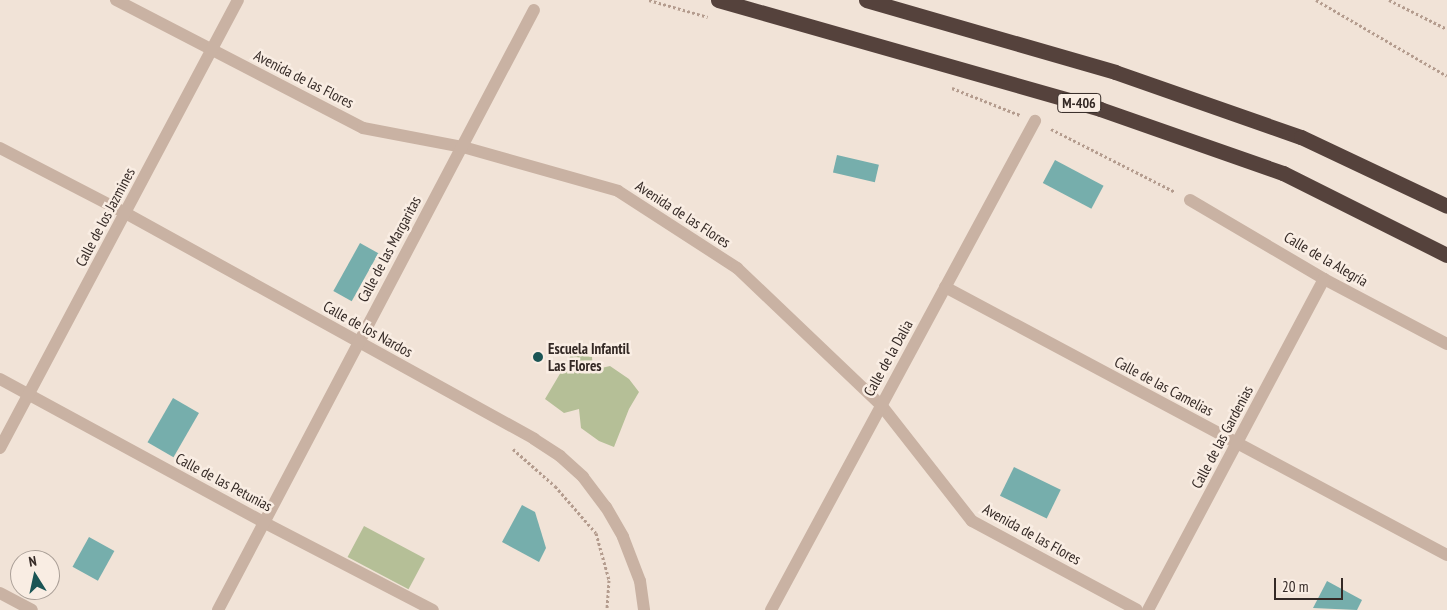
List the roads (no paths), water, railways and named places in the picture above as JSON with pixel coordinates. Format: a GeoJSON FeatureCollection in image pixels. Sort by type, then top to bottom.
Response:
{"type":"FeatureCollection","features":[{"type":"Feature","properties":{"kind":"highway","name":"M-406"},"geometry":{"type":"LineString","coordinates":[[718,0],[1100,109],[1283,173],[1447,255]]}},
{"type":"Feature","properties":{"kind":"highway"},"geometry":{"type":"LineString","coordinates":[[866,0],[1115,72],[1301,137],[1447,206]]}},
{"type":"Feature","properties":{"kind":"street","name":"Avenida de las Flores"},"geometry":{"type":"LineString","coordinates":[[116,0],[363,128],[463,147],[618,191],[737,268],[881,405],[972,521],[1138,610]]}},
{"type":"Feature","properties":{"kind":"street","name":"Calle de los Jazmines"},"geometry":{"type":"LineString","coordinates":[[0,448],[238,0]]}},
{"type":"Feature","properties":{"kind":"street","name":"Calle de las Margaritas"},"geometry":{"type":"LineString","coordinates":[[218,610],[534,10]]}},
{"type":"Feature","properties":{"kind":"street","name":"Calle de la Dalia"},"geometry":{"type":"LineString","coordinates":[[771,610],[1035,121]]}},
{"type":"Feature","properties":{"kind":"street","name":"Calle de los Nardos"},"geometry":{"type":"LineString","coordinates":[[0,148],[125,213],[534,439],[560,456],[582,477],[606,507],[624,537],[640,581],[644,610]]}},
{"type":"Feature","properties":{"kind":"street","name":"Calle de la Alegría"},"geometry":{"type":"LineString","coordinates":[[1190,200],[1324,278],[1447,344]]}},
{"type":"Feature","properties":{"kind":"street","name":"Calle de las Gardenias"},"geometry":{"type":"LineString","coordinates":[[1148,610],[1324,278]]}},
{"type":"Feature","properties":{"kind":"street","name":"Calle de las Camelias"},"geometry":{"type":"LineString","coordinates":[[946,287],[1237,444],[1447,554]]}},
{"type":"Feature","properties":{"kind":"street","name":"Calle de las Petunias"},"geometry":{"type":"LineString","coordinates":[[0,379],[265,523],[434,610]]}},
{"type":"Feature","properties":{"kind":"street"},"geometry":{"type":"LineString","coordinates":[[0,593],[32,610]]}},
{"type":"Feature","properties":{"kind":"water"},"geometry":{"type":"Polygon","coordinates":[[[837,155],[879,165],[875,182],[833,173],[837,155]]]}},
{"type":"Feature","properties":{"kind":"water"},"geometry":{"type":"Polygon","coordinates":[[[1055,160],[1104,186],[1091,209],[1043,183],[1055,160]]]}},
{"type":"Feature","properties":{"kind":"water"},"geometry":{"type":"Polygon","coordinates":[[[360,243],[378,253],[352,301],[333,291],[360,243]]]}},
{"type":"Feature","properties":{"kind":"water"},"geometry":{"type":"Polygon","coordinates":[[[173,398],[199,413],[173,457],[148,442],[173,398]]]}},
{"type":"Feature","properties":{"kind":"water"},"geometry":{"type":"Polygon","coordinates":[[[1014,467],[1061,490],[1047,519],[1000,496],[1014,467]]]}},
{"type":"Feature","properties":{"kind":"water"},"geometry":{"type":"Polygon","coordinates":[[[522,505],[535,512],[546,548],[539,562],[502,542],[522,505]]]}},
{"type":"Feature","properties":{"kind":"water"},"geometry":{"type":"Polygon","coordinates":[[[89,537],[114,551],[98,581],[73,567],[89,537]]]}},
{"type":"Feature","properties":{"kind":"water"},"geometry":{"type":"Polygon","coordinates":[[[1327,581],[1362,600],[1357,610],[1313,608],[1327,581]]]}},
{"type":"Feature","properties":{"kind":"place","name":"Escuela Infantil Las Flores"},"geometry":{"type":"Point","coordinates":[538,357]}}]}
